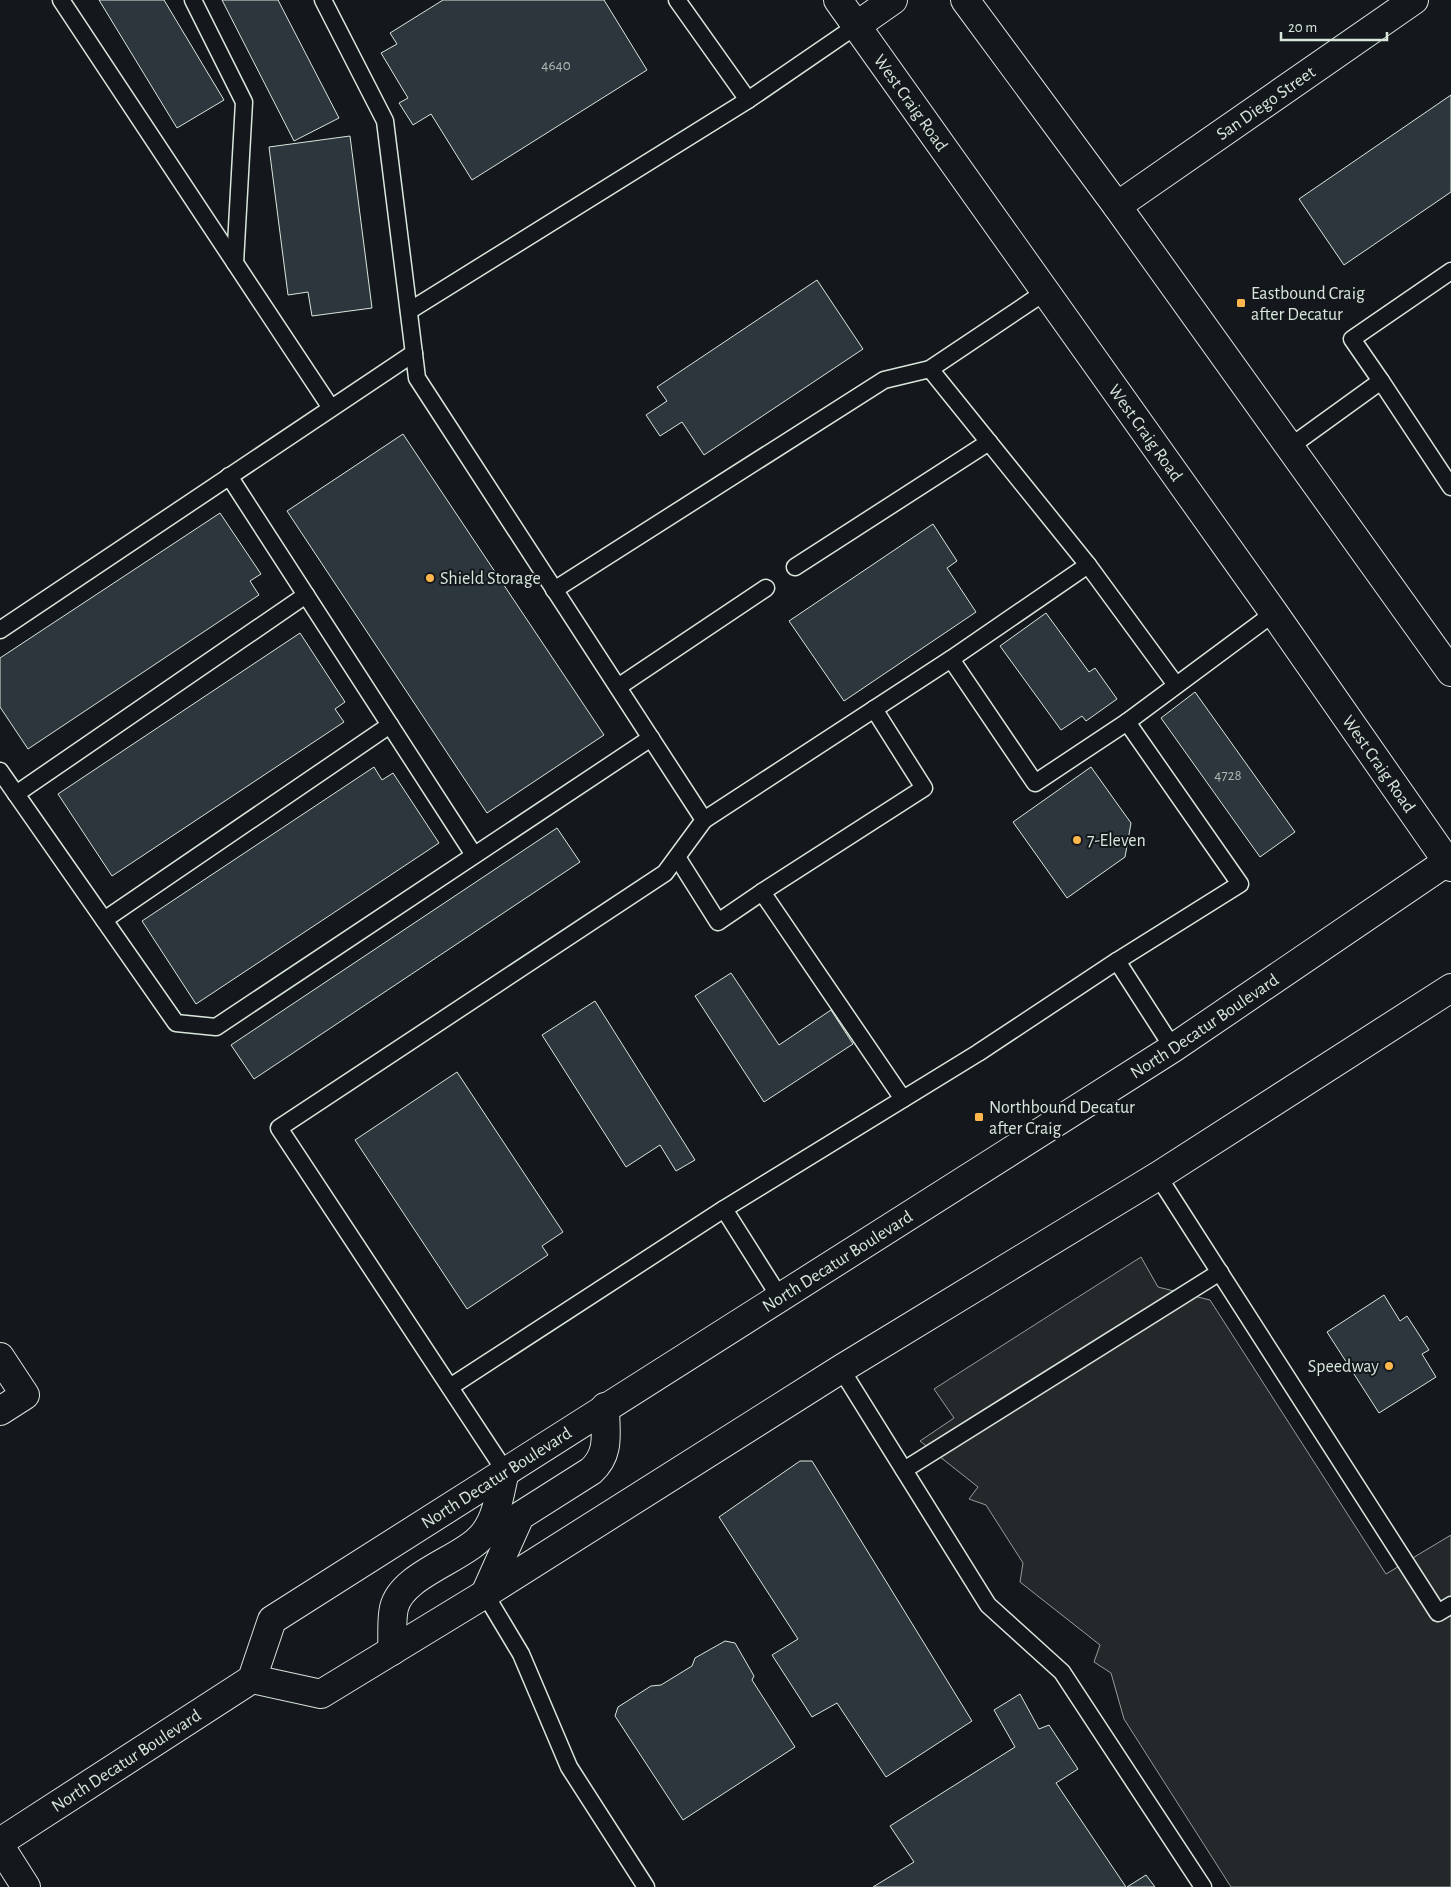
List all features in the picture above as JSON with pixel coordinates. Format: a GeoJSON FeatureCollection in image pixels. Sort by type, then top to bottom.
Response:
{"type":"FeatureCollection","features":[{"type":"Feature","properties":{"kind":"main road","name":"West Craig Road"},"geometry":{"type":"LineString","coordinates":[[838,0],[1450,863]]}},
{"type":"Feature","properties":{"kind":"main road"},"geometry":{"type":"LineString","coordinates":[[856,26],[893,0]]}},
{"type":"Feature","properties":{"kind":"main road"},"geometry":{"type":"LineString","coordinates":[[965,0],[1291,446],[1451,672]]}},
{"type":"Feature","properties":{"kind":"main road","name":"San Diego Street"},"geometry":{"type":"LineString","coordinates":[[1117,206],[1414,0]]}},
{"type":"Feature","properties":{"kind":"main road","name":"North Decatur Boulevard"},"geometry":{"type":"LineString","coordinates":[[0,1842],[252,1679],[272,1620],[1172,1048],[1450,863]]}},
{"type":"Feature","properties":{"kind":"main road"},"geometry":{"type":"LineString","coordinates":[[252,1679],[321,1694],[485,1594],[841,1369],[1158,1176],[1451,988]]}},
{"type":"Feature","properties":{"kind":"main road"},"geometry":{"type":"LineString","coordinates":[[0,1357],[25,1395],[0,1411]]}},
{"type":"Feature","properties":{"kind":"main road"},"geometry":{"type":"LineString","coordinates":[[485,1594],[520,1516],[591,1471],[601,1462],[606,1450],[605,1407]]}},
{"type":"Feature","properties":{"kind":"main road"},"geometry":{"type":"LineString","coordinates":[[392,1650],[394,1607],[401,1594],[412,1583],[478,1541],[494,1519],[504,1471]]}},
{"type":"Feature","properties":{"kind":"main road"},"geometry":{"type":"LineString","coordinates":[[0,1846],[26,1887]]}},
{"type":"Feature","properties":{"kind":"lane"},"geometry":{"type":"LineString","coordinates":[[61,0],[330,408]]}},
{"type":"Feature","properties":{"kind":"lane"},"geometry":{"type":"LineString","coordinates":[[193,0],[244,102],[234,263]]}},
{"type":"Feature","properties":{"kind":"lane"},"geometry":{"type":"LineString","coordinates":[[323,0],[385,120],[417,378],[704,820]]}},
{"type":"Feature","properties":{"kind":"lane"},"geometry":{"type":"LineString","coordinates":[[677,0],[748,100]]}},
{"type":"Feature","properties":{"kind":"lane"},"geometry":{"type":"LineString","coordinates":[[409,312],[748,100],[856,26]]}},
{"type":"Feature","properties":{"kind":"lane"},"geometry":{"type":"LineString","coordinates":[[1451,271],[1352,339],[1451,487]]}},
{"type":"Feature","properties":{"kind":"lane"},"geometry":{"type":"LineString","coordinates":[[554,590],[884,380],[930,369],[1045,292]]}},
{"type":"Feature","properties":{"kind":"lane"},"geometry":{"type":"LineString","coordinates":[[0,630],[414,353]]}},
{"type":"Feature","properties":{"kind":"lane"},"geometry":{"type":"LineString","coordinates":[[930,369],[1088,565],[1176,686]]}},
{"type":"Feature","properties":{"kind":"lane"},"geometry":{"type":"LineString","coordinates":[[1291,446],[1381,381]]}},
{"type":"Feature","properties":{"kind":"lane"},"geometry":{"type":"LineString","coordinates":[[795,568],[989,442]]}},
{"type":"Feature","properties":{"kind":"lane"},"geometry":{"type":"LineString","coordinates":[[229,476],[474,855]]}},
{"type":"Feature","properties":{"kind":"lane"},"geometry":{"type":"LineString","coordinates":[[504,1471],[279,1128],[665,873],[704,820],[950,659],[1088,565]]}},
{"type":"Feature","properties":{"kind":"lane"},"geometry":{"type":"LineString","coordinates":[[618,687],[766,588]]}},
{"type":"Feature","properties":{"kind":"lane"},"geometry":{"type":"LineString","coordinates":[[16,794],[306,595]]}},
{"type":"Feature","properties":{"kind":"lane"},"geometry":{"type":"LineString","coordinates":[[950,659],[1035,783],[1127,722],[1274,613]]}},
{"type":"Feature","properties":{"kind":"lane"},"geometry":{"type":"LineString","coordinates":[[677,857],[718,922],[924,788],[874,709]]}},
{"type":"Feature","properties":{"kind":"lane"},"geometry":{"type":"LineString","coordinates":[[450,1387],[724,1210],[903,1099],[1240,884],[1127,722]]}},
{"type":"Feature","properties":{"kind":"lane"},"geometry":{"type":"LineString","coordinates":[[104,920],[390,725]]}},
{"type":"Feature","properties":{"kind":"lane"},"geometry":{"type":"LineString","coordinates":[[0,771],[176,1023],[216,1027],[651,738]]}},
{"type":"Feature","properties":{"kind":"lane"},"geometry":{"type":"LineString","coordinates":[[762,892],[903,1099]]}},
{"type":"Feature","properties":{"kind":"lane"},"geometry":{"type":"LineString","coordinates":[[1117,961],[1172,1048]]}},
{"type":"Feature","properties":{"kind":"lane"},"geometry":{"type":"LineString","coordinates":[[1158,1176],[1438,1614],[1451,1605]]}},
{"type":"Feature","properties":{"kind":"lane"},"geometry":{"type":"LineString","coordinates":[[724,1210],[779,1296]]}},
{"type":"Feature","properties":{"kind":"lane"},"geometry":{"type":"LineString","coordinates":[[904,1470],[1220,1272]]}},
{"type":"Feature","properties":{"kind":"lane"},"geometry":{"type":"LineString","coordinates":[[841,1369],[988,1605],[1062,1672],[1203,1887]]}},
{"type":"Feature","properties":{"kind":"lane"},"geometry":{"type":"LineString","coordinates":[[485,1594],[521,1654],[568,1767],[646,1887]]}},
{"type":"Feature","properties":{"kind":"shaded area"},"geometry":{"type":"Polygon","coordinates":[[[1141,1257],[1158,1287],[1210,1300],[1386,1574],[1451,1535],[1451,1887],[1231,1887],[1124,1719],[1111,1673],[1094,1662],[1100,1645],[1020,1582],[1023,1563],[986,1505],[969,1499],[978,1487],[920,1441],[954,1418],[934,1389],[1141,1257]]]}},
{"type":"Feature","properties":{"kind":"building"},"geometry":{"type":"Polygon","coordinates":[[[99,0],[164,0],[224,100],[177,128],[99,0]]]}},
{"type":"Feature","properties":{"kind":"building"},"geometry":{"type":"Polygon","coordinates":[[[222,0],[278,0],[339,118],[294,141],[222,0]]]}},
{"type":"Feature","properties":{"kind":"building"},"geometry":{"type":"Polygon","coordinates":[[[443,0],[604,0],[647,70],[472,180],[431,114],[413,125],[399,103],[408,98],[381,53],[397,44],[390,33],[443,0]]]}},
{"type":"Feature","properties":{"kind":"building"},"geometry":{"type":"Polygon","coordinates":[[[1451,95],[1451,192],[1344,265],[1299,199],[1451,95]]]}},
{"type":"Feature","properties":{"kind":"building"},"geometry":{"type":"Polygon","coordinates":[[[350,136],[372,308],[312,316],[308,292],[288,295],[269,147],[350,136]]]}},
{"type":"Feature","properties":{"kind":"building"},"geometry":{"type":"Polygon","coordinates":[[[817,280],[863,349],[704,455],[682,422],[660,436],[646,415],[667,401],[657,387],[817,280]]]}},
{"type":"Feature","properties":{"kind":"building"},"geometry":{"type":"Polygon","coordinates":[[[403,434],[604,735],[487,813],[287,511],[403,434]]]}},
{"type":"Feature","properties":{"kind":"building"},"geometry":{"type":"Polygon","coordinates":[[[220,513],[261,574],[250,581],[259,595],[28,749],[0,707],[0,658],[220,513]]]}},
{"type":"Feature","properties":{"kind":"building"},"geometry":{"type":"Polygon","coordinates":[[[933,524],[957,561],[947,568],[976,612],[844,701],[789,621],[933,524]]]}},
{"type":"Feature","properties":{"kind":"building"},"geometry":{"type":"Polygon","coordinates":[[[1046,613],[1089,672],[1095,668],[1117,699],[1086,721],[1082,716],[1061,730],[1000,646],[1046,613]]]}},
{"type":"Feature","properties":{"kind":"building"},"geometry":{"type":"Polygon","coordinates":[[[300,633],[345,702],[335,709],[344,722],[112,876],[58,794],[300,633]]]}},
{"type":"Feature","properties":{"kind":"building"},"geometry":{"type":"Polygon","coordinates":[[[1195,692],[1295,832],[1260,857],[1161,718],[1195,692]]]}},
{"type":"Feature","properties":{"kind":"building"},"geometry":{"type":"Polygon","coordinates":[[[374,767],[382,780],[393,773],[439,843],[196,1004],[142,921],[374,767]]]}},
{"type":"Feature","properties":{"kind":"building","name":"7-Eleven"},"geometry":{"type":"Polygon","coordinates":[[[1091,767],[1131,823],[1125,857],[1067,898],[1013,822],[1091,767]]]}},
{"type":"Feature","properties":{"kind":"building"},"geometry":{"type":"Polygon","coordinates":[[[557,828],[580,862],[254,1079],[231,1045],[557,828]]]}},
{"type":"Feature","properties":{"kind":"building"},"geometry":{"type":"Polygon","coordinates":[[[731,973],[779,1045],[831,1010],[853,1044],[764,1102],[695,996],[731,973]]]}},
{"type":"Feature","properties":{"kind":"building"},"geometry":{"type":"Polygon","coordinates":[[[595,1001],[695,1160],[676,1171],[660,1145],[626,1167],[542,1035],[595,1001]]]}},
{"type":"Feature","properties":{"kind":"building"},"geometry":{"type":"Polygon","coordinates":[[[457,1072],[563,1232],[542,1246],[548,1255],[467,1309],[355,1140],[457,1072]]]}},
{"type":"Feature","properties":{"kind":"building","name":"Speedway"},"geometry":{"type":"Polygon","coordinates":[[[1384,1295],[1400,1321],[1407,1316],[1429,1350],[1422,1354],[1436,1377],[1379,1413],[1327,1332],[1384,1295]]]}},
{"type":"Feature","properties":{"kind":"building"},"geometry":{"type":"Polygon","coordinates":[[[800,1461],[812,1461],[972,1721],[886,1777],[837,1703],[812,1717],[772,1655],[798,1639],[719,1517],[800,1461]]]}},
{"type":"Feature","properties":{"kind":"building"},"geometry":{"type":"Polygon","coordinates":[[[725,1641],[735,1643],[754,1676],[752,1680],[795,1747],[683,1820],[615,1716],[618,1707],[651,1686],[661,1685],[692,1666],[695,1658],[725,1641]]]}},
{"type":"Feature","properties":{"kind":"building"},"geometry":{"type":"Polygon","coordinates":[[[1020,1694],[1039,1729],[1049,1725],[1078,1769],[1056,1783],[1126,1887],[873,1887],[914,1862],[890,1826],[1015,1747],[994,1710],[1020,1694]]]}},
{"type":"Feature","properties":{"kind":"building"},"geometry":{"type":"Polygon","coordinates":[[[1146,1875],[1155,1887],[1127,1887],[1146,1875]]]}},
{"type":"Feature","properties":{"kind":"place","name":"Eastbound Craig after Decatur"},"geometry":{"type":"Point","coordinates":[1241,303]}},
{"type":"Feature","properties":{"kind":"place","name":"Shield Storage"},"geometry":{"type":"Point","coordinates":[430,578]}},
{"type":"Feature","properties":{"kind":"place","name":"7-Eleven"},"geometry":{"type":"Point","coordinates":[1077,840]}},
{"type":"Feature","properties":{"kind":"place","name":"Northbound Decatur after Craig"},"geometry":{"type":"Point","coordinates":[979,1117]}},
{"type":"Feature","properties":{"kind":"place","name":"Speedway"},"geometry":{"type":"Point","coordinates":[1389,1366]}}]}
